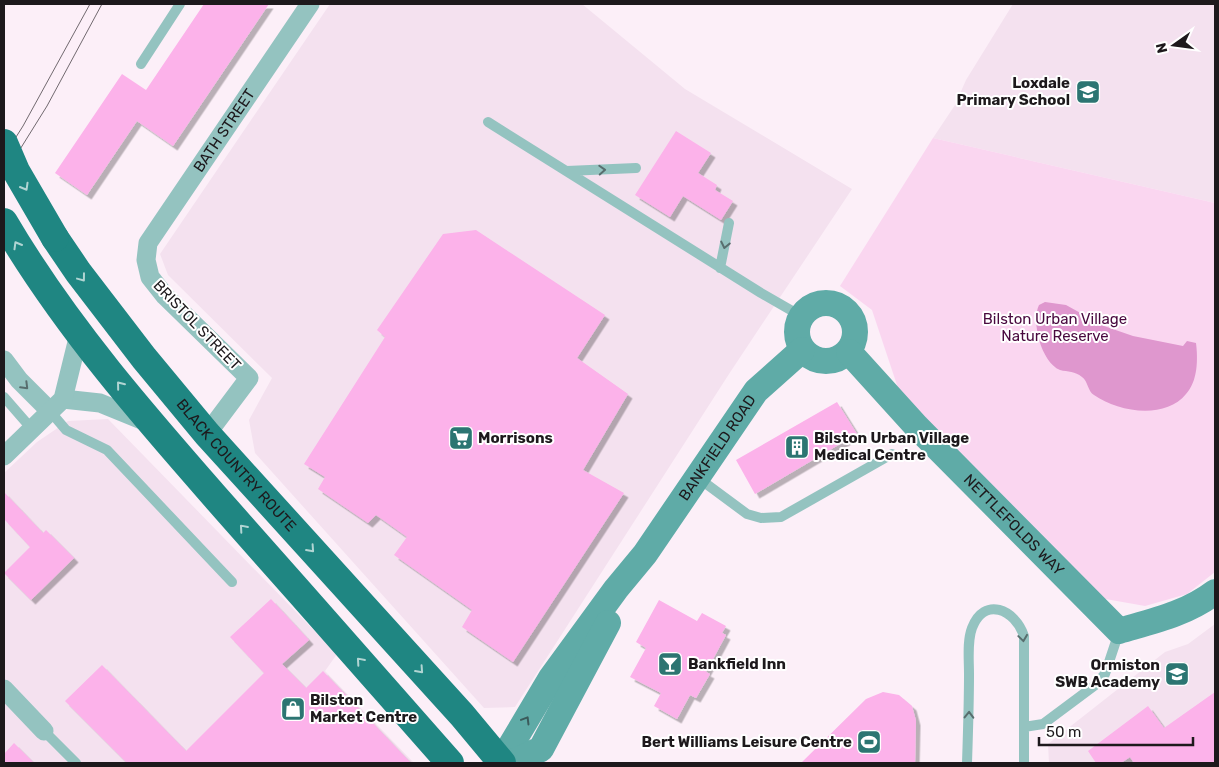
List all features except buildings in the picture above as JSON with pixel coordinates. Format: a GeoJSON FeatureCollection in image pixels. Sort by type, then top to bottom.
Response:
{"type":"FeatureCollection","features":[{"type":"Feature","properties":{"kind":"highway","name":"BLACK COUNTRY ROUTE"},"geometry":{"type":"LineString","coordinates":[[4,143],[16,171],[55,238],[78,272],[144,358],[207,434],[462,715],[500,763]]}},
{"type":"Feature","properties":{"kind":"highway"},"geometry":{"type":"LineString","coordinates":[[4,222],[31,269],[79,334],[151,423],[450,763]]}},
{"type":"Feature","properties":{"kind":"street","name":"BATH STREET"},"geometry":{"type":"LineString","coordinates":[[146,260],[148,243],[308,4]]}},
{"type":"Feature","properties":{"kind":"street","name":"BRISTOL STREET"},"geometry":{"type":"LineString","coordinates":[[146,260],[150,277],[165,296],[250,378],[207,434]]}},
{"type":"Feature","properties":{"kind":"street"},"geometry":{"type":"LineString","coordinates":[[826,302],[837,305],[846,311],[853,320],[856,331],[854,342],[849,352],[838,358],[817,360],[807,356],[802,350],[796,334],[801,316],[816,304],[826,302]]}},
{"type":"Feature","properties":{"kind":"street"},"geometry":{"type":"LineString","coordinates":[[4,456],[56,404],[79,334]]}},
{"type":"Feature","properties":{"kind":"street","name":"BANKFIELD ROAD"},"geometry":{"type":"LineString","coordinates":[[552,763],[588,691],[646,554],[756,391],[802,350]]}},
{"type":"Feature","properties":{"kind":"street","name":"NETTLEFOLDS WAY"},"geometry":{"type":"LineString","coordinates":[[849,352],[924,434],[1119,631]]}},
{"type":"Feature","properties":{"kind":"street"},"geometry":{"type":"LineString","coordinates":[[4,360],[19,380],[56,404],[100,404],[151,423]]}},
{"type":"Feature","properties":{"kind":"street"},"geometry":{"type":"LineString","coordinates":[[500,763],[516,761],[541,749],[646,554]]}},
{"type":"Feature","properties":{"kind":"street"},"geometry":{"type":"LineString","coordinates":[[1119,631],[1180,613],[1197,606],[1215,592]]}},
{"type":"Feature","properties":{"kind":"street"},"geometry":{"type":"LineString","coordinates":[[4,689],[44,731]]}},
{"type":"Feature","properties":{"kind":"lane"},"geometry":{"type":"LineString","coordinates":[[141,64],[180,4]]}},
{"type":"Feature","properties":{"kind":"lane"},"geometry":{"type":"LineString","coordinates":[[488,122],[720,268],[801,316]]}},
{"type":"Feature","properties":{"kind":"lane"},"geometry":{"type":"LineString","coordinates":[[567,171],[636,168]]}},
{"type":"Feature","properties":{"kind":"lane"},"geometry":{"type":"LineString","coordinates":[[720,268],[729,223]]}},
{"type":"Feature","properties":{"kind":"lane"},"geometry":{"type":"LineString","coordinates":[[4,397],[31,428]]}},
{"type":"Feature","properties":{"kind":"lane"},"geometry":{"type":"LineString","coordinates":[[56,404],[66,430],[107,450],[232,582]]}},
{"type":"Feature","properties":{"kind":"lane"},"geometry":{"type":"LineString","coordinates":[[697,477],[747,514],[761,518],[781,517],[892,454]]}},
{"type":"Feature","properties":{"kind":"lane"},"geometry":{"type":"LineString","coordinates":[[967,763],[970,637],[978,618],[987,611],[998,609],[1009,613],[1016,619],[1024,636],[1024,763]]}},
{"type":"Feature","properties":{"kind":"lane"},"geometry":{"type":"LineString","coordinates":[[1024,727],[1043,724],[1094,686],[1105,674],[1119,631]]}},
{"type":"Feature","properties":{"kind":"lane"},"geometry":{"type":"LineString","coordinates":[[44,731],[76,763]]}},
{"type":"Feature","properties":{"kind":"shaded area"},"geometry":{"type":"Polygon","coordinates":[[[330,4],[582,4],[685,89],[852,189],[729,374],[515,707],[484,708],[255,453],[249,420],[272,378],[168,275],[160,254],[330,4]]]}},
{"type":"Feature","properties":{"kind":"shaded area","name":"Loxdale Primary School"},"geometry":{"type":"Polygon","coordinates":[[[1013,4],[1215,4],[1215,203],[933,138],[955,105],[966,80],[1013,4]]]}},
{"type":"Feature","properties":{"kind":"shaded area"},"geometry":{"type":"Polygon","coordinates":[[[1045,302],[1066,305],[1104,326],[1133,336],[1183,346],[1187,341],[1196,343],[1196,370],[1190,389],[1177,402],[1166,408],[1141,411],[1116,406],[1094,395],[1082,377],[1053,366],[1043,350],[1039,341],[1036,321],[1039,305],[1045,302]]]}},
{"type":"Feature","properties":{"kind":"shaded area"},"geometry":{"type":"Polygon","coordinates":[[[108,419],[337,654],[325,671],[414,763],[4,763],[4,473],[37,442],[68,421],[108,419]]]}},
{"type":"Feature","properties":{"kind":"shaded area","name":"Ormiston SWB Academy"},"geometry":{"type":"Polygon","coordinates":[[[1215,624],[1215,763],[1049,763],[1048,744],[1165,652],[1188,644],[1215,624]]]}},
{"type":"Feature","properties":{"kind":"green space","name":"Bilston Urban Village Nature Reserve"},"geometry":{"type":"Polygon","coordinates":[[[933,138],[1215,203],[1215,572],[1187,594],[1145,606],[1100,598],[901,397],[872,310],[840,286],[933,138]]]}},
{"type":"Feature","properties":{"kind":"tram line"},"geometry":{"type":"LineString","coordinates":[[4,156],[23,126],[90,4]]}},
{"type":"Feature","properties":{"kind":"tram line"},"geometry":{"type":"LineString","coordinates":[[4,175],[47,106],[102,4]]}},
{"type":"Feature","properties":{"kind":"place","name":"Loxdale Primary School"},"geometry":{"type":"Point","coordinates":[1088,92]}},
{"type":"Feature","properties":{"kind":"place","name":"Morrisons"},"geometry":{"type":"Point","coordinates":[461,438]}},
{"type":"Feature","properties":{"kind":"place","name":"Bilston Urban Village Medical Centre"},"geometry":{"type":"Point","coordinates":[797,447]}},
{"type":"Feature","properties":{"kind":"place","name":"Bankfield Inn"},"geometry":{"type":"Point","coordinates":[670,664]}},
{"type":"Feature","properties":{"kind":"place","name":"Ormiston SWB Academy"},"geometry":{"type":"Point","coordinates":[1177,674]}},
{"type":"Feature","properties":{"kind":"place","name":"Bilston Market Centre"},"geometry":{"type":"Point","coordinates":[293,709]}},
{"type":"Feature","properties":{"kind":"place","name":"Bert Williams Leisure Centre"},"geometry":{"type":"Point","coordinates":[869,742]}}]}
